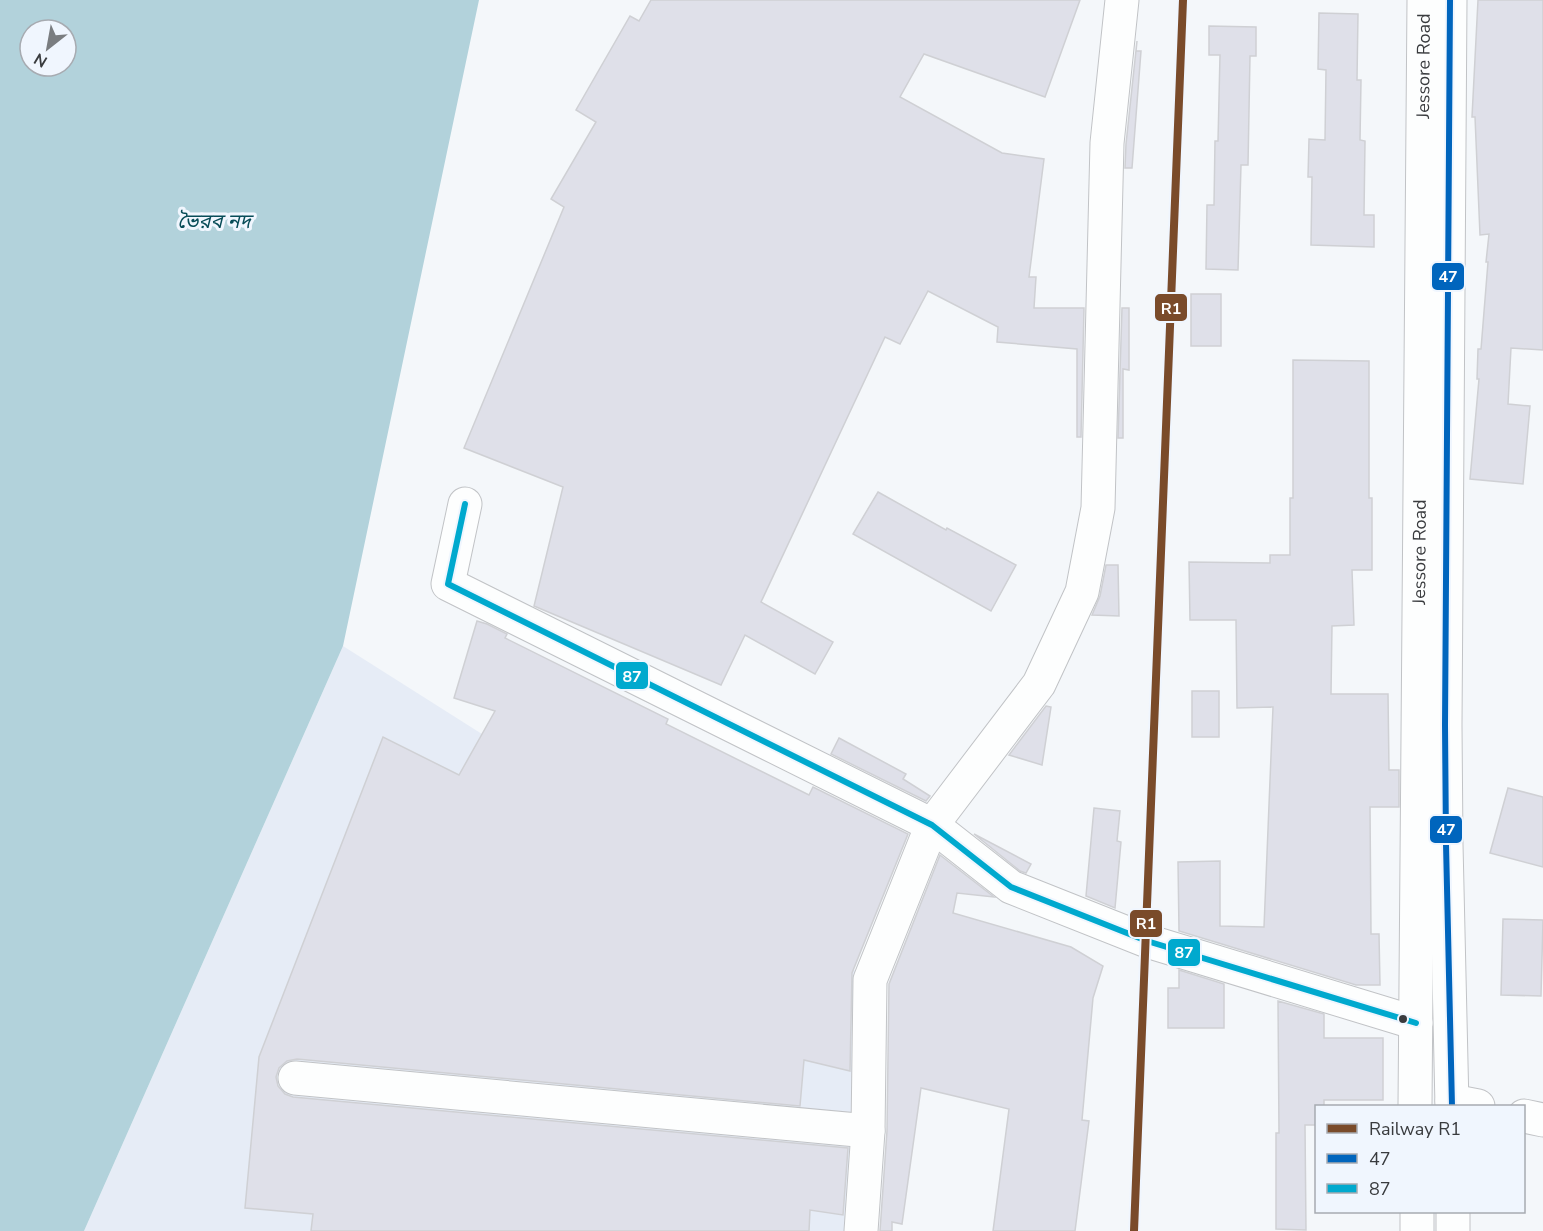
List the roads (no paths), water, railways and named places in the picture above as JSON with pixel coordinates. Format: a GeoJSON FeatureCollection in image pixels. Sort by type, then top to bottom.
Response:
{"type":"FeatureCollection","features":[{"type":"Feature","properties":{"kind":"main road"},"geometry":{"type":"LineString","coordinates":[[861,1231],[868,1131],[870,980],[932,825],[1039,684],[1082,592],[1098,508],[1107,143],[1122,0]]}},
{"type":"Feature","properties":{"kind":"main road","name":"Jessore Road"},"geometry":{"type":"LineString","coordinates":[[1415,1105],[1424,0]]}},
{"type":"Feature","properties":{"kind":"main road","name":"Jessore Road"},"geometry":{"type":"LineString","coordinates":[[1450,0],[1446,844],[1461,1105]]}},
{"type":"Feature","properties":{"kind":"main road"},"geometry":{"type":"LineString","coordinates":[[465,504],[448,584],[932,825],[1011,887],[1146,941],[1416,1023]]}},
{"type":"Feature","properties":{"kind":"main road"},"geometry":{"type":"LineString","coordinates":[[295,1078],[868,1131]]}},
{"type":"Feature","properties":{"kind":"main road"},"geometry":{"type":"LineString","coordinates":[[1525,1116],[1543,1120]]}},
{"type":"Feature","properties":{"kind":"main road"},"geometry":{"type":"LineString","coordinates":[[1417,1213],[1417,1231]]}},
{"type":"Feature","properties":{"kind":"main road"},"geometry":{"type":"LineString","coordinates":[[1453,1213],[1453,1231]]}},
{"type":"Feature","properties":{"kind":"water","name":"ভৈরব নদ"},"geometry":{"type":"Polygon","coordinates":[[[0,0],[479,0],[343,646],[84,1231],[0,1231],[0,0]]]}},
{"type":"Feature","properties":{"kind":"rail line","name":"R1"},"geometry":{"type":"LineString","coordinates":[[1134,1231],[1183,0]]}}]}
